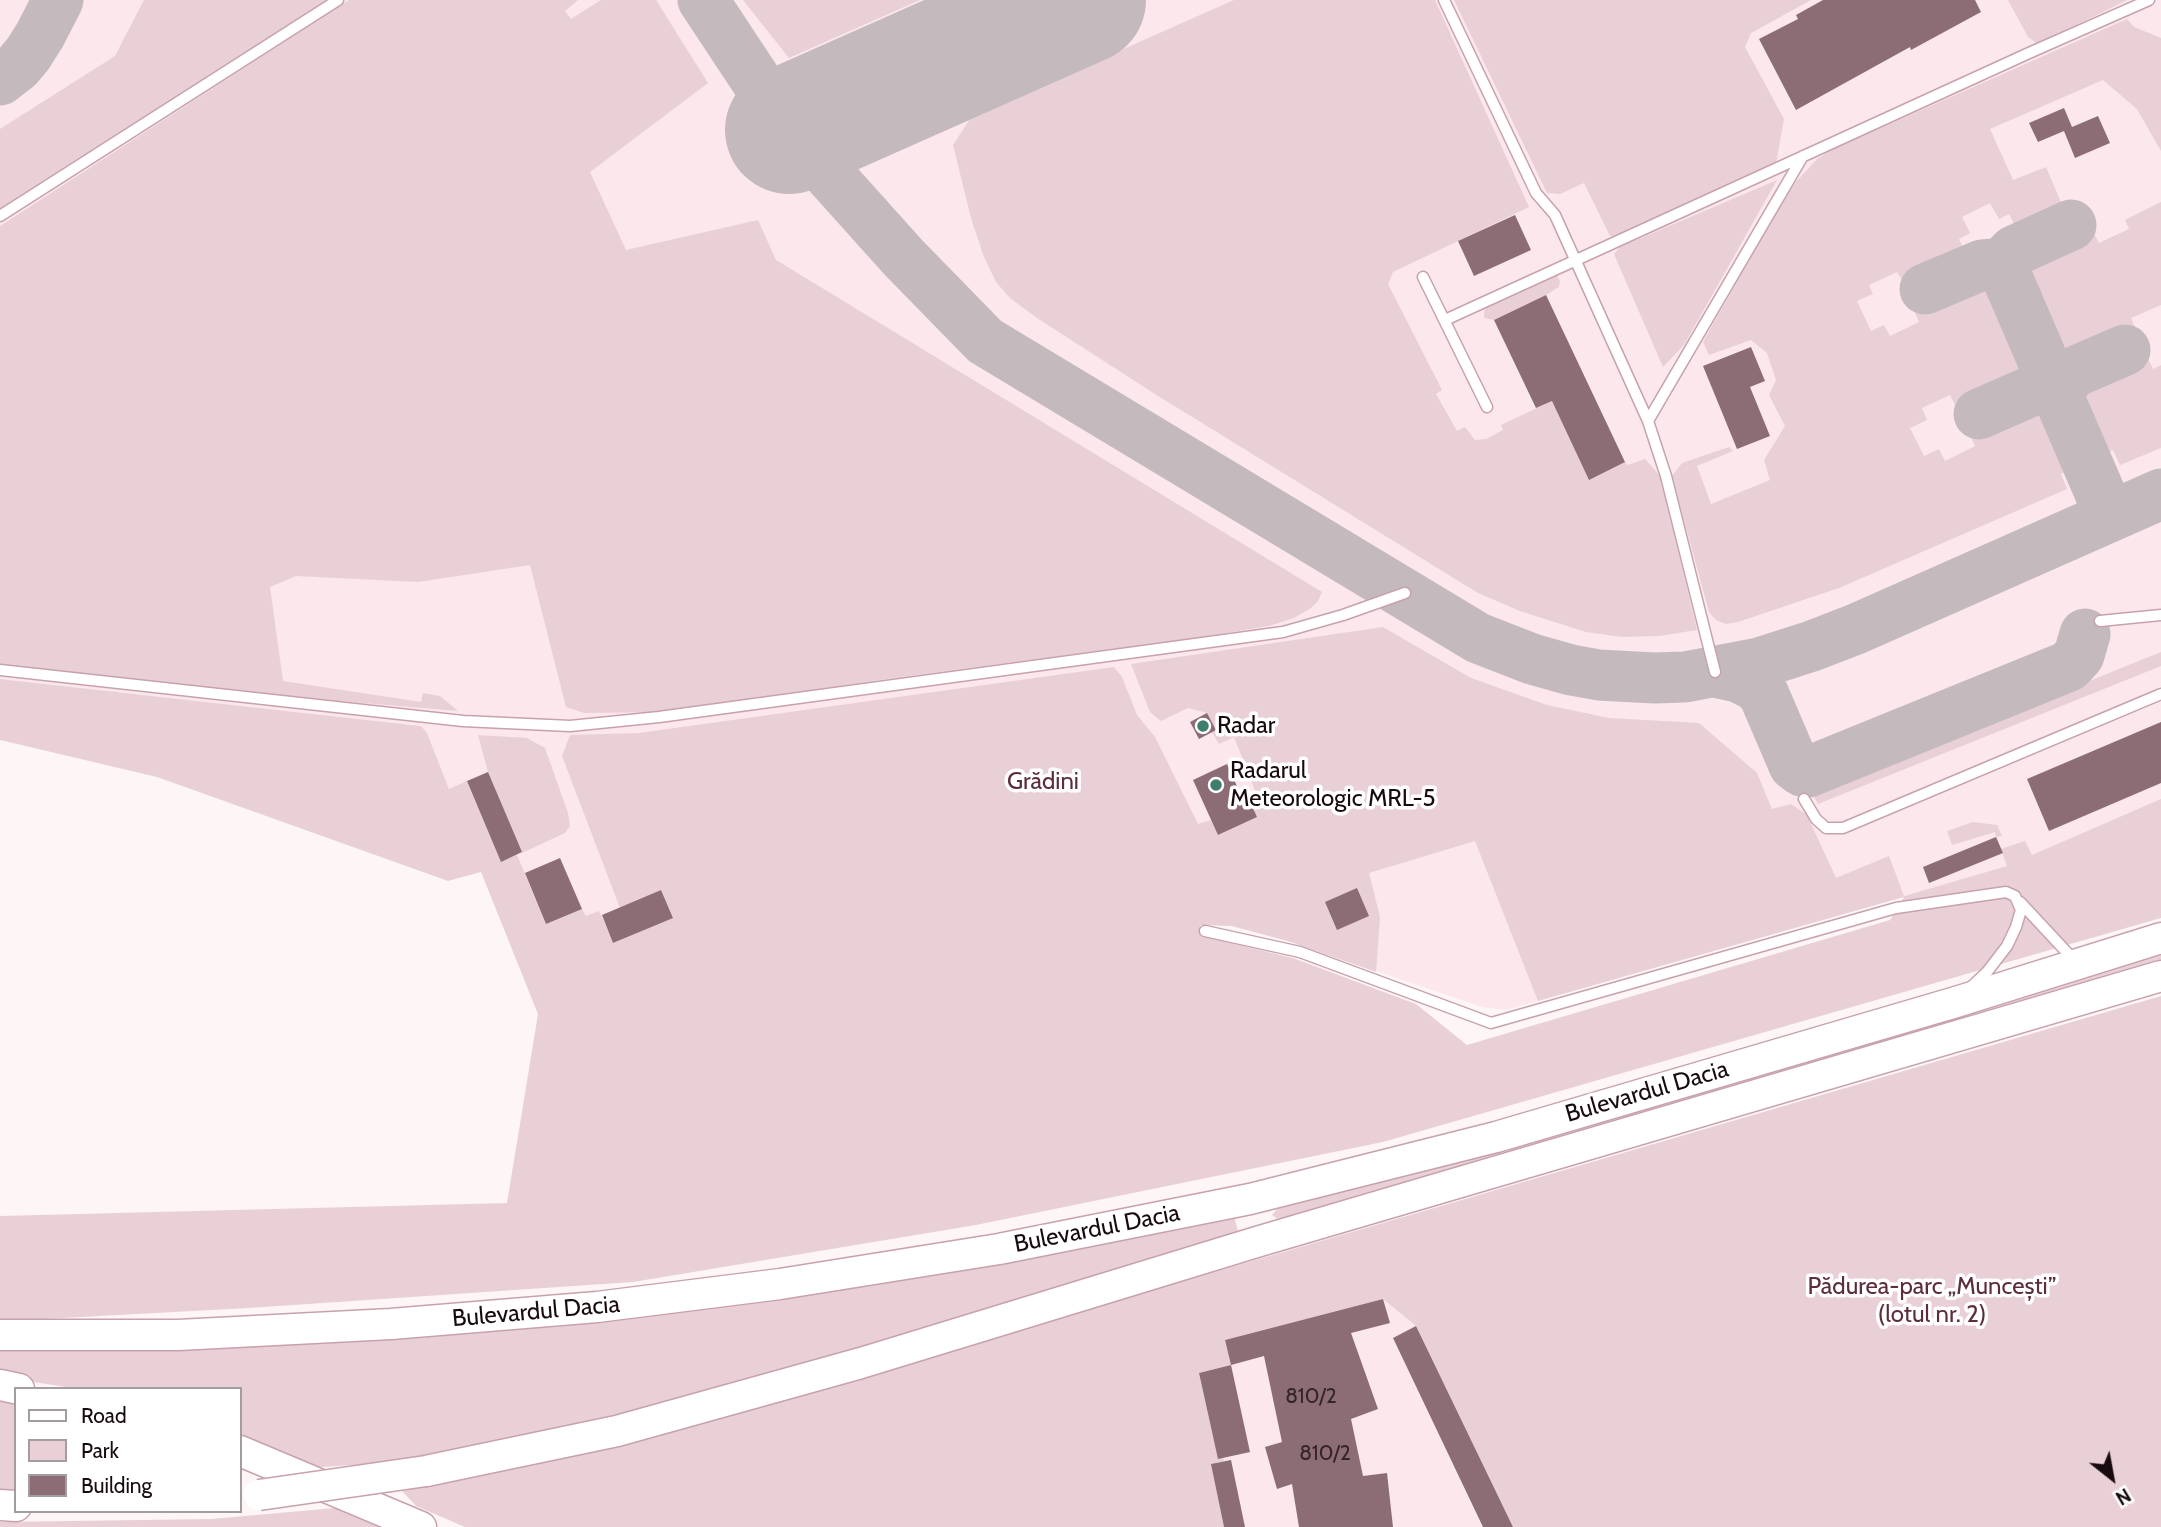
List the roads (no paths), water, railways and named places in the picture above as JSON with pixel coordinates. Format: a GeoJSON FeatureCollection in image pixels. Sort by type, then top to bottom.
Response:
{"type":"FeatureCollection","features":[{"type":"Feature","properties":{"kind":"main road","name":"Bulevardul Dacia"},"geometry":{"type":"LineString","coordinates":[[0,1335],[178,1335],[391,1324],[597,1307],[780,1284],[999,1249],[1250,1199],[1496,1137],[1956,1002],[2161,938]]}},
{"type":"Feature","properties":{"kind":"main road","name":"Bulevardul Dacia"},"geometry":{"type":"LineString","coordinates":[[250,1496],[425,1471],[617,1432],[861,1363],[1260,1241],[2161,976]]}},
{"type":"Feature","properties":{"kind":"main road"},"geometry":{"type":"LineString","coordinates":[[1250,1199],[1260,1241]]}},
{"type":"Feature","properties":{"kind":"main road"},"geometry":{"type":"LineString","coordinates":[[242,1452],[421,1527]]}},
{"type":"Feature","properties":{"kind":"lane"},"geometry":{"type":"LineString","coordinates":[[0,216],[338,0]]}},
{"type":"Feature","properties":{"kind":"lane"},"geometry":{"type":"LineString","coordinates":[[1444,0],[1536,193],[1555,215],[1648,421],[1666,476],[1715,672]]}},
{"type":"Feature","properties":{"kind":"lane"},"geometry":{"type":"LineString","coordinates":[[1445,320],[2149,0]]}},
{"type":"Feature","properties":{"kind":"lane"},"geometry":{"type":"LineString","coordinates":[[1648,421],[1803,156]]}},
{"type":"Feature","properties":{"kind":"lane"},"geometry":{"type":"LineString","coordinates":[[1423,277],[1487,407]]}},
{"type":"Feature","properties":{"kind":"lane"},"geometry":{"type":"LineString","coordinates":[[0,670],[463,721],[569,726],[672,716],[1283,632],[1405,593]]}},
{"type":"Feature","properties":{"kind":"lane"},"geometry":{"type":"LineString","coordinates":[[2100,621],[2161,615]]}},
{"type":"Feature","properties":{"kind":"lane"},"geometry":{"type":"LineString","coordinates":[[1804,799],[1816,819],[1826,828],[1843,828],[2161,694]]}},
{"type":"Feature","properties":{"kind":"lane"},"geometry":{"type":"LineString","coordinates":[[1205,931],[1300,952],[1491,1023],[1896,908],[2006,892],[2015,896],[2077,963]]}},
{"type":"Feature","properties":{"kind":"lane"},"geometry":{"type":"LineString","coordinates":[[1956,1002],[1987,972],[2007,946],[2021,910],[2015,896]]}},
{"type":"Feature","properties":{"kind":"place","name":"Radar"},"geometry":{"type":"Point","coordinates":[1203,726]}},
{"type":"Feature","properties":{"kind":"place","name":"Radarul Meteorologic MRL-5"},"geometry":{"type":"Point","coordinates":[1216,785]}},
{"type":"Feature","properties":{"kind":"park label","name":"Grădini"},"geometry":{"type":"Point","coordinates":[1043,782]}},
{"type":"Feature","properties":{"kind":"park label","name":"Pădurea-parc „Muncești” (lotul nr. 2)"},"geometry":{"type":"Point","coordinates":[1932,1301]}}]}
